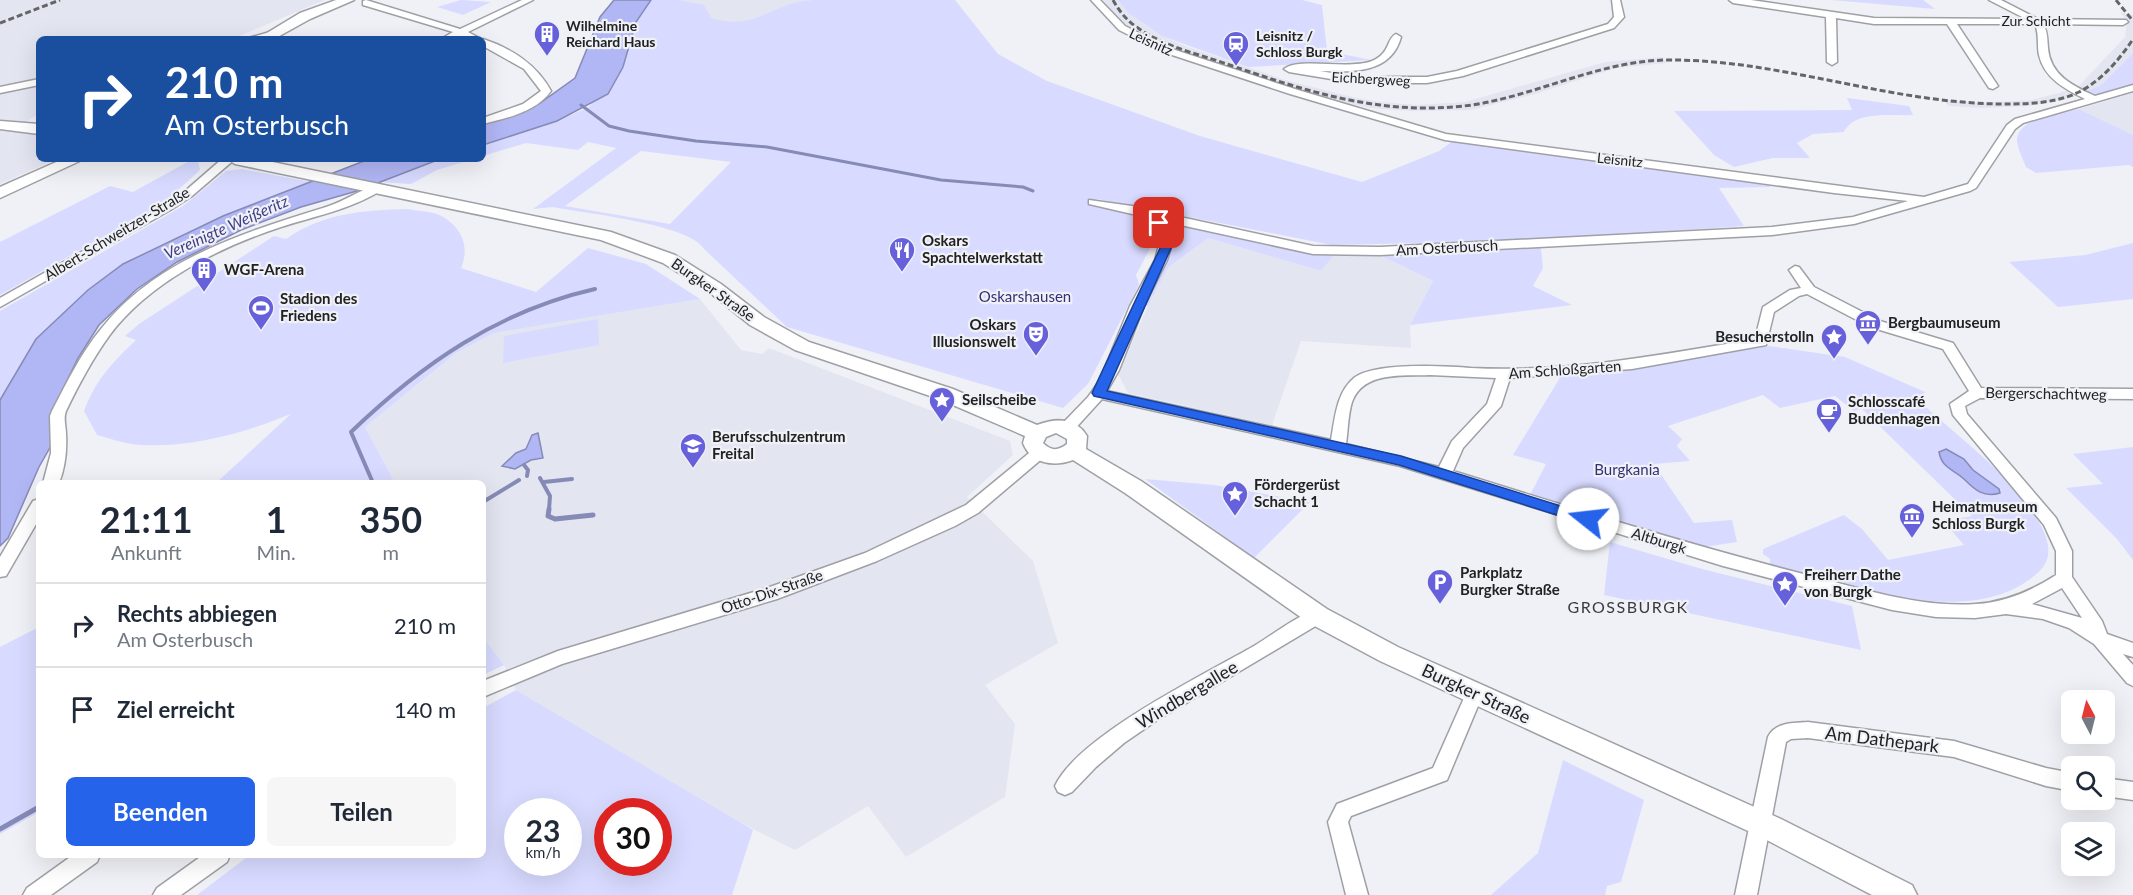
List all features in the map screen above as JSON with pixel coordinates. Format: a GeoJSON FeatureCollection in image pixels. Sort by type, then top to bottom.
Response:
{"type":"FeatureCollection","features":[{"type":"Feature","properties":{"kind":"main road"},"geometry":{"type":"LineString","coordinates":[[269,36],[305,16],[348,0]]}},
{"type":"Feature","properties":{"kind":"main road"},"geometry":{"type":"LineString","coordinates":[[0,125],[36,129]]}},
{"type":"Feature","properties":{"kind":"main road"},"geometry":{"type":"LineString","coordinates":[[0,193],[69,162]]}},
{"type":"Feature","properties":{"kind":"main road","name":"Burgker Straße"},"geometry":{"type":"LineString","coordinates":[[249,162],[604,236],[653,252],[689,270],[757,321],[802,346],[946,394],[1038,443],[1053,458],[1074,451],[1133,487],[1318,616],[1389,654],[1761,823],[1902,895]]}},
{"type":"Feature","properties":{"kind":"main road"},"geometry":{"type":"LineString","coordinates":[[1038,443],[1047,427],[1067,428],[1077,436],[1077,446],[1074,451]]}},
{"type":"Feature","properties":{"kind":"street"},"geometry":{"type":"LineString","coordinates":[[452,36],[529,0]]}},
{"type":"Feature","properties":{"kind":"street","name":"Leisnitz"},"geometry":{"type":"LineString","coordinates":[[1095,0],[1122,28],[1166,50],[1288,90],[1445,137],[1834,190],[1915,196],[1922,200],[1972,186],[2011,127],[2019,121],[2133,88]]}},
{"type":"Feature","properties":{"kind":"street","name":"Eichbergweg"},"geometry":{"type":"LineString","coordinates":[[1396,37],[1390,54],[1376,62],[1342,67],[1289,69],[1364,81],[1399,82],[1447,77],[1611,26],[1619,17],[1616,0]]}},
{"type":"Feature","properties":{"kind":"street","name":"Zur Schicht"},"geometry":{"type":"LineString","coordinates":[[1733,0],[1874,21],[2123,22]]}},
{"type":"Feature","properties":{"kind":"street"},"geometry":{"type":"LineString","coordinates":[[1993,0],[2033,20],[2042,31],[2044,57],[2055,78],[2092,98]]}},
{"type":"Feature","properties":{"kind":"street"},"geometry":{"type":"LineString","coordinates":[[366,3],[469,36]]}},
{"type":"Feature","properties":{"kind":"street"},"geometry":{"type":"LineString","coordinates":[[1831,16],[1832,63]]}},
{"type":"Feature","properties":{"kind":"street"},"geometry":{"type":"LineString","coordinates":[[1950,21],[1993,86]]}},
{"type":"Feature","properties":{"kind":"street"},"geometry":{"type":"LineString","coordinates":[[486,44],[518,60],[539,79],[546,91],[529,104],[486,120]]}},
{"type":"Feature","properties":{"kind":"street"},"geometry":{"type":"LineString","coordinates":[[0,90],[36,83]]}},
{"type":"Feature","properties":{"kind":"street","name":"Albert-Schweitzer-Straße"},"geometry":{"type":"LineString","coordinates":[[0,303],[168,207],[188,194],[225,162]]}},
{"type":"Feature","properties":{"kind":"street"},"geometry":{"type":"LineString","coordinates":[[52,480],[58,445],[57,414],[105,332],[137,300],[171,275],[220,249],[274,225],[362,196],[373,188]]}},
{"type":"Feature","properties":{"kind":"street","name":"Am Osterbusch"},"geometry":{"type":"LineString","coordinates":[[1159,223],[1185,222],[1313,250],[1380,252],[1772,231],[1854,220],[1922,200]]}},
{"type":"Feature","properties":{"kind":"street"},"geometry":{"type":"LineString","coordinates":[[1067,428],[1099,393],[1166,246],[1166,234],[1159,223],[1128,207],[1093,202]]}},
{"type":"Feature","properties":{"kind":"street"},"geometry":{"type":"LineString","coordinates":[[1795,270],[1809,290],[1875,324],[1948,346],[1977,393]]}},
{"type":"Feature","properties":{"kind":"street","name":"Am Schloßgarten"},"geometry":{"type":"LineString","coordinates":[[1338,446],[1344,404],[1359,381],[1375,375],[1397,371],[1502,374],[1632,365],[1688,353],[1749,345],[1761,342],[1768,310],[1795,293],[1809,290]]}},
{"type":"Feature","properties":{"kind":"street"},"geometry":{"type":"LineString","coordinates":[[1444,474],[1457,445],[1494,406],[1503,378],[1502,374]]}},
{"type":"Feature","properties":{"kind":"street","name":"Altburgk"},"geometry":{"type":"LineString","coordinates":[[1099,393],[1338,446],[1444,474],[1713,557],[1892,603],[1936,610],[1975,611],[2006,607],[2043,612],[2075,623],[2100,639],[2133,678]]}},
{"type":"Feature","properties":{"kind":"street","name":"Bergerschachtweg"},"geometry":{"type":"LineString","coordinates":[[2064,578],[2064,551],[2050,522],[1960,415],[1957,404],[1977,393],[2133,394]]}},
{"type":"Feature","properties":{"kind":"street","name":"Otto-Dix-Straße"},"geometry":{"type":"LineString","coordinates":[[486,688],[558,658],[771,594],[871,557],[949,522],[972,509],[1038,443]]}},
{"type":"Feature","properties":{"kind":"street"},"geometry":{"type":"LineString","coordinates":[[0,571],[36,510]]}},
{"type":"Feature","properties":{"kind":"street"},"geometry":{"type":"LineString","coordinates":[[2006,607],[2041,593],[2064,578],[2096,626],[2100,639],[2133,650]]}},
{"type":"Feature","properties":{"kind":"street","name":"Windbergallee"},"geometry":{"type":"LineString","coordinates":[[1065,786],[1077,771],[1130,729],[1318,616]]}},
{"type":"Feature","properties":{"kind":"street"},"geometry":{"type":"LineString","coordinates":[[1357,895],[1338,822],[1344,810],[1440,774],[1474,694]]}},
{"type":"Feature","properties":{"kind":"street","name":"Am Dathepark"},"geometry":{"type":"LineString","coordinates":[[1761,823],[1778,736],[1788,731],[1808,730],[1954,749],[2061,780]]}},
{"type":"Feature","properties":{"kind":"street"},"geometry":{"type":"LineString","coordinates":[[2115,789],[2133,791]]}},
{"type":"Feature","properties":{"kind":"street"},"geometry":{"type":"LineString","coordinates":[[1746,895],[1761,823]]}},
{"type":"Feature","properties":{"kind":"street"},"geometry":{"type":"LineString","coordinates":[[34,895],[86,858]]}},
{"type":"Feature","properties":{"kind":"street"},"geometry":{"type":"LineString","coordinates":[[164,895],[215,858]]}},
{"type":"Feature","properties":{"kind":"shaded area"},"geometry":{"type":"Polygon","coordinates":[[[0,0],[325,0],[239,36],[36,36],[36,116],[9,131],[36,134],[36,162],[50,162],[0,184],[0,0]]]}},
{"type":"Feature","properties":{"kind":"shaded area"},"geometry":{"type":"Polygon","coordinates":[[[679,0],[809,0],[744,22],[726,23],[711,18],[679,0]]]}},
{"type":"Feature","properties":{"kind":"shaded area"},"geometry":{"type":"Polygon","coordinates":[[[1103,0],[1118,0],[1128,13],[1142,23],[1162,36],[1188,47],[1285,80],[1380,102],[1417,105],[1465,102],[1605,62],[1662,57],[1667,63],[1616,68],[1535,94],[1471,110],[1411,111],[1371,108],[1335,101],[1177,50],[1128,26],[1103,0]]]}},
{"type":"Feature","properties":{"kind":"shaded area"},"geometry":{"type":"Polygon","coordinates":[[[2120,12],[2133,15],[2133,53],[2101,85],[2073,97],[2030,106],[1982,108],[1948,106],[1945,100],[1977,103],[2032,100],[2077,88],[2125,37],[2127,21],[2120,12]]]}},
{"type":"Feature","properties":{"kind":"shaded area"},"geometry":{"type":"Polygon","coordinates":[[[2133,93],[2133,135],[2079,109],[2133,93]]]}},
{"type":"Feature","properties":{"kind":"shaded area"},"geometry":{"type":"Polygon","coordinates":[[[1208,238],[1321,271],[1335,254],[1382,256],[1433,281],[1410,325],[1411,348],[1301,341],[1272,425],[1128,393],[1118,374],[1148,306],[1168,268],[1208,238]]]}},
{"type":"Feature","properties":{"kind":"shaded area"},"geometry":{"type":"Polygon","coordinates":[[[700,299],[741,350],[762,354],[769,348],[1010,441],[1013,455],[967,497],[1033,561],[1058,643],[985,685],[1015,724],[1005,797],[906,857],[868,806],[795,850],[731,818],[516,690],[504,665],[486,641],[486,480],[393,480],[365,427],[456,353],[494,333],[700,299]]]}},
{"type":"Feature","properties":{"kind":"green space"},"geometry":{"type":"Polygon","coordinates":[[[461,0],[491,2],[463,15],[437,7],[461,0]]]}},
{"type":"Feature","properties":{"kind":"green space","name":"Oskarshausen"},"geometry":{"type":"Polygon","coordinates":[[[651,0],[679,0],[704,5],[711,18],[740,21],[752,19],[798,2],[812,0],[955,0],[998,54],[1047,81],[1200,136],[1362,182],[1439,151],[1453,141],[1771,184],[1770,187],[1719,188],[1744,226],[1540,240],[1543,268],[1533,286],[1572,305],[1410,325],[1433,281],[1382,256],[1425,253],[1475,242],[1332,245],[1097,199],[1091,206],[1128,214],[1142,223],[1155,239],[1136,275],[1139,285],[1088,384],[1063,408],[787,327],[695,240],[679,233],[610,216],[552,207],[533,209],[616,148],[588,142],[578,150],[526,143],[486,155],[486,144],[557,121],[589,107],[623,67],[636,22],[651,0]],[[641,151],[565,206],[670,224],[731,162],[641,151]]]}},
{"type":"Feature","properties":{"kind":"green space"},"geometry":{"type":"Polygon","coordinates":[[[1118,0],[1302,0],[1322,5],[1327,51],[1371,60],[1248,67],[1162,36],[1128,13],[1118,0]]]}},
{"type":"Feature","properties":{"kind":"green space"},"geometry":{"type":"Polygon","coordinates":[[[1831,0],[1923,0],[1935,9],[1831,0]]]}},
{"type":"Feature","properties":{"kind":"green space"},"geometry":{"type":"Polygon","coordinates":[[[2133,53],[2133,93],[2107,100],[2087,91],[2101,85],[2133,53]]]}},
{"type":"Feature","properties":{"kind":"green space"},"geometry":{"type":"Polygon","coordinates":[[[1847,98],[1909,106],[1913,115],[1865,117],[1849,125],[1844,132],[1813,134],[1797,143],[1810,158],[1773,158],[1734,167],[1714,155],[1674,111],[1852,110],[1847,98]]]}},
{"type":"Feature","properties":{"kind":"green space"},"geometry":{"type":"Polygon","coordinates":[[[2079,109],[2133,135],[2133,167],[2129,165],[2036,173],[2026,167],[2017,142],[2025,126],[2042,117],[2079,109]]]}},
{"type":"Feature","properties":{"kind":"green space"},"geometry":{"type":"Polygon","coordinates":[[[188,162],[198,162],[200,170],[165,202],[0,295],[0,242],[110,186],[133,192],[188,162]]]}},
{"type":"Feature","properties":{"kind":"green space"},"geometry":{"type":"Polygon","coordinates":[[[432,162],[464,162],[437,170],[411,184],[377,182],[432,162]]]}},
{"type":"Feature","properties":{"kind":"green space"},"geometry":{"type":"Polygon","coordinates":[[[242,169],[311,182],[223,216],[123,264],[88,290],[36,339],[0,400],[0,311],[183,206],[226,171],[242,169]]]}},
{"type":"Feature","properties":{"kind":"green space","name":"Stadion des Friedens"},"geometry":{"type":"Polygon","coordinates":[[[408,209],[430,212],[445,218],[457,229],[464,243],[465,251],[461,268],[536,292],[588,248],[646,264],[700,299],[494,333],[456,353],[365,427],[393,480],[219,480],[291,414],[237,433],[181,444],[137,445],[97,435],[84,411],[106,372],[136,340],[125,336],[139,324],[274,236],[286,239],[314,223],[329,218],[376,210],[408,209]]]}},
{"type":"Feature","properties":{"kind":"green space"},"geometry":{"type":"Polygon","coordinates":[[[1182,223],[1313,253],[1335,254],[1321,271],[1208,238],[1168,268],[1148,306],[1145,306],[1175,240],[1174,226],[1182,223]]]}},
{"type":"Feature","properties":{"kind":"green space"},"geometry":{"type":"Polygon","coordinates":[[[2133,243],[2133,299],[2058,307],[2009,262],[2085,255],[2133,243]]]}},
{"type":"Feature","properties":{"kind":"green space"},"geometry":{"type":"Polygon","coordinates":[[[598,319],[599,345],[503,363],[504,336],[598,319]]]}},
{"type":"Feature","properties":{"kind":"green space","name":"Burgkania"},"geometry":{"type":"Polygon","coordinates":[[[1770,346],[1845,357],[1925,392],[1919,401],[2000,473],[2028,504],[2048,543],[2048,557],[2041,570],[2006,592],[1975,600],[1941,602],[1869,591],[1770,565],[1770,559],[1763,554],[1763,549],[1844,515],[1862,529],[1888,560],[1964,545],[1943,521],[1972,516],[1862,409],[1854,411],[1835,396],[1780,408],[1763,395],[1668,426],[1682,439],[1677,446],[1690,461],[1654,464],[1694,523],[1732,520],[1737,542],[1704,547],[1530,495],[1546,464],[1513,455],[1564,371],[1628,370],[1695,355],[1770,346]]]}},
{"type":"Feature","properties":{"kind":"green space"},"geometry":{"type":"Polygon","coordinates":[[[2133,447],[2133,560],[2117,539],[2066,488],[2103,484],[2073,454],[2133,447]]]}},
{"type":"Feature","properties":{"kind":"green space"},"geometry":{"type":"Polygon","coordinates":[[[1145,479],[1214,485],[1310,502],[1254,558],[1145,479]]]}},
{"type":"Feature","properties":{"kind":"green space"},"geometry":{"type":"Polygon","coordinates":[[[1610,542],[1702,569],[1852,606],[1861,650],[1604,595],[1610,542]]]}},
{"type":"Feature","properties":{"kind":"green space"},"geometry":{"type":"Polygon","coordinates":[[[36,629],[36,814],[0,834],[0,647],[36,629]]]}},
{"type":"Feature","properties":{"kind":"green space"},"geometry":{"type":"Polygon","coordinates":[[[486,641],[504,665],[486,674],[486,641]]]}},
{"type":"Feature","properties":{"kind":"green space"},"geometry":{"type":"Polygon","coordinates":[[[516,690],[753,830],[732,895],[197,895],[246,858],[486,858],[486,706],[516,690]]]}},
{"type":"Feature","properties":{"kind":"green space"},"geometry":{"type":"Polygon","coordinates":[[[1563,760],[1644,800],[1621,882],[1607,886],[1605,895],[1491,895],[1538,853],[1563,760]]]}},
{"type":"Feature","properties":{"kind":"water"},"geometry":{"type":"Polygon","coordinates":[[[614,0],[651,0],[636,22],[623,67],[608,94],[557,121],[486,144],[486,123],[540,103],[575,78],[600,17],[614,0]]]}},
{"type":"Feature","properties":{"kind":"water","name":"Vereinigte Weißeritz"},"geometry":{"type":"Polygon","coordinates":[[[361,162],[432,162],[357,191],[301,207],[241,230],[177,262],[137,289],[99,325],[78,358],[62,391],[56,437],[39,467],[8,538],[0,546],[0,400],[36,339],[88,290],[123,264],[223,216],[361,162]]]}},
{"type":"Feature","properties":{"kind":"water"},"geometry":{"type":"Polygon","coordinates":[[[538,433],[543,458],[531,460],[515,469],[502,466],[516,453],[526,449],[532,435],[538,433]]]}},
{"type":"Feature","properties":{"kind":"water"},"geometry":{"type":"Polygon","coordinates":[[[1946,449],[1964,459],[1973,470],[1999,489],[2000,493],[1985,494],[1972,487],[1943,462],[1939,452],[1946,449]]]}},
{"type":"Feature","properties":{"kind":"waterway"},"geometry":{"type":"LineString","coordinates":[[581,105],[609,126],[629,131],[696,141],[767,147],[941,180],[1023,187],[1033,191]]}},
{"type":"Feature","properties":{"kind":"waterway"},"geometry":{"type":"LineString","coordinates":[[372,480],[351,432],[378,407],[434,363],[463,343],[494,326],[526,311],[595,289]]}},
{"type":"Feature","properties":{"kind":"waterway"},"geometry":{"type":"LineString","coordinates":[[524,465],[528,470],[527,476]]}},
{"type":"Feature","properties":{"kind":"waterway"},"geometry":{"type":"LineString","coordinates":[[540,478],[550,496],[549,510]]}},
{"type":"Feature","properties":{"kind":"waterway"},"geometry":{"type":"LineString","coordinates":[[544,482],[572,479]]}},
{"type":"Feature","properties":{"kind":"waterway"},"geometry":{"type":"LineString","coordinates":[[486,500],[519,480]]}},
{"type":"Feature","properties":{"kind":"waterway"},"geometry":{"type":"LineString","coordinates":[[549,509],[548,516],[555,519],[593,515]]}},
{"type":"Feature","properties":{"kind":"waterway"},"geometry":{"type":"LineString","coordinates":[[0,829],[36,809]]}},
{"type":"Feature","properties":{"kind":"railway"},"geometry":{"type":"LineString","coordinates":[[0,23],[60,0]]}},
{"type":"Feature","properties":{"kind":"railway"},"geometry":{"type":"LineString","coordinates":[[1113,0],[1124,16],[1134,25],[1176,48],[1318,93],[1359,102],[1414,108],[1472,105],[1521,94],[1617,66],[1667,60],[1752,66],[1878,90],[1962,102],[2033,103],[2062,99],[2095,82],[2109,69],[2133,39]]}},
{"type":"Feature","properties":{"kind":"railway"},"geometry":{"type":"LineString","coordinates":[[2116,0],[2133,21]]}},
{"type":"Feature","properties":{"kind":"place","name":"Wilhelmine Reichard Haus"},"geometry":{"type":"Point","coordinates":[547,57]}},
{"type":"Feature","properties":{"kind":"place","name":"Leisnitz / Schloss Burgk"},"geometry":{"type":"Point","coordinates":[1236,67]}},
{"type":"Feature","properties":{"kind":"place","name":"Oskars Spachtelwerkstatt"},"geometry":{"type":"Point","coordinates":[902,273]}},
{"type":"Feature","properties":{"kind":"place","name":"WGF-Arena"},"geometry":{"type":"Point","coordinates":[204,293]}},
{"type":"Feature","properties":{"kind":"place","name":"Stadion des Friedens"},"geometry":{"type":"Point","coordinates":[261,331]}},
{"type":"Feature","properties":{"kind":"place","name":"Bergbaumuseum"},"geometry":{"type":"Point","coordinates":[1868,346]}},
{"type":"Feature","properties":{"kind":"place","name":"Oskars Illusionswelt"},"geometry":{"type":"Point","coordinates":[1036,357]}},
{"type":"Feature","properties":{"kind":"place","name":"Besucherstolln"},"geometry":{"type":"Point","coordinates":[1834,360]}},
{"type":"Feature","properties":{"kind":"place","name":"Seilscheibe"},"geometry":{"type":"Point","coordinates":[942,423]}},
{"type":"Feature","properties":{"kind":"place","name":"Schlosscafé Buddenhagen"},"geometry":{"type":"Point","coordinates":[1829,434]}},
{"type":"Feature","properties":{"kind":"place","name":"Berufsschulzentrum Freital"},"geometry":{"type":"Point","coordinates":[693,469]}},
{"type":"Feature","properties":{"kind":"place","name":"Fördergerüst Schacht 1"},"geometry":{"type":"Point","coordinates":[1235,517]}},
{"type":"Feature","properties":{"kind":"place","name":"Heimatmuseum Schloss Burgk"},"geometry":{"type":"Point","coordinates":[1912,539]}},
{"type":"Feature","properties":{"kind":"place","name":"Parkplatz Burgker Straße"},"geometry":{"type":"Point","coordinates":[1440,605]}},
{"type":"Feature","properties":{"kind":"place","name":"Freiherr Dathe von Burgk"},"geometry":{"type":"Point","coordinates":[1785,607]}},
{"type":"Feature","properties":{"kind":"district","name":"GROSSBURGK"},"geometry":{"type":"Point","coordinates":[1628,607]}},
{"type":"Feature","properties":{"kind":"route"},"geometry":{"type":"LineString","coordinates":[[1159,223],[1166,234],[1166,246],[1136,308],[1111,372],[1099,393],[1401,460],[1588,519]]}}]}
